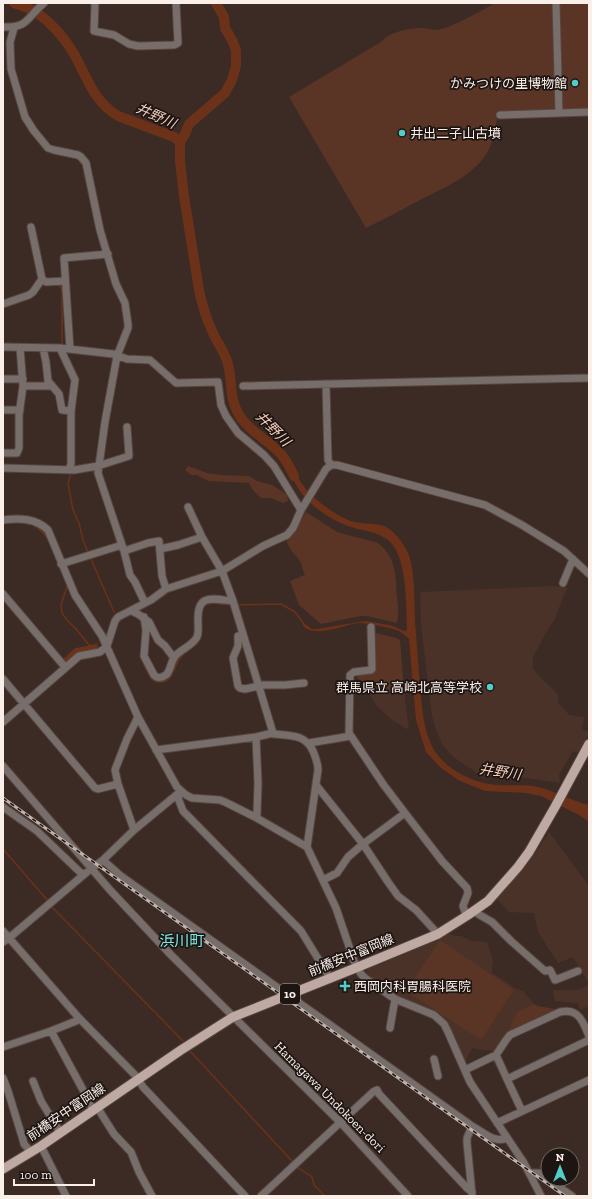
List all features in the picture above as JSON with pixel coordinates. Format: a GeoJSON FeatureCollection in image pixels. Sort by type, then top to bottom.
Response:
{"type":"FeatureCollection","features":[{"type":"Feature","properties":{"kind":"main road","name":"前橋安中富岡線"},"geometry":{"type":"LineString","coordinates":[[3,1169],[41,1146],[137,1079],[206,1033],[233,1017],[438,934],[488,901],[518,867],[538,838],[589,744]]}},
{"type":"Feature","properties":{"kind":"street"},"geometry":{"type":"LineString","coordinates":[[94,3],[94,30],[114,35],[129,44],[138,46],[174,45],[178,43],[176,3]]}},
{"type":"Feature","properties":{"kind":"street"},"geometry":{"type":"LineString","coordinates":[[556,3],[559,113]]}},
{"type":"Feature","properties":{"kind":"street"},"geometry":{"type":"LineString","coordinates":[[3,27],[14,28],[22,24],[30,18],[41,5]]}},
{"type":"Feature","properties":{"kind":"street"},"geometry":{"type":"LineString","coordinates":[[14,28],[10,42],[11,69],[23,112],[34,131],[48,148],[78,155],[86,163],[100,230],[116,284],[125,303],[128,328],[116,356],[104,422],[98,473],[123,548],[130,575],[145,603]]}},
{"type":"Feature","properties":{"kind":"street"},"geometry":{"type":"LineString","coordinates":[[500,115],[589,112]]}},
{"type":"Feature","properties":{"kind":"street"},"geometry":{"type":"LineString","coordinates":[[3,304],[29,295],[33,292],[42,279],[31,227]]}},
{"type":"Feature","properties":{"kind":"street"},"geometry":{"type":"LineString","coordinates":[[70,349],[64,258],[108,254]]}},
{"type":"Feature","properties":{"kind":"street"},"geometry":{"type":"LineString","coordinates":[[42,279],[46,282],[65,281]]}},
{"type":"Feature","properties":{"kind":"street"},"geometry":{"type":"LineString","coordinates":[[3,347],[60,348],[114,354],[127,359],[150,360],[176,383],[218,382],[221,405],[226,416],[238,433],[264,455],[274,466],[301,510]]}},
{"type":"Feature","properties":{"kind":"street"},"geometry":{"type":"LineString","coordinates":[[3,453],[14,453],[18,451],[23,383],[20,348]]}},
{"type":"Feature","properties":{"kind":"street"},"geometry":{"type":"LineString","coordinates":[[42,348],[46,362],[48,381],[59,394],[62,410],[71,411]]}},
{"type":"Feature","properties":{"kind":"street"},"geometry":{"type":"LineString","coordinates":[[60,348],[75,380],[71,411],[71,464],[69,470]]}},
{"type":"Feature","properties":{"kind":"street"},"geometry":{"type":"LineString","coordinates":[[243,386],[589,378]]}},
{"type":"Feature","properties":{"kind":"street"},"geometry":{"type":"LineString","coordinates":[[3,379],[52,386]]}},
{"type":"Feature","properties":{"kind":"street"},"geometry":{"type":"LineString","coordinates":[[326,384],[328,460],[331,465]]}},
{"type":"Feature","properties":{"kind":"street"},"geometry":{"type":"LineString","coordinates":[[3,410],[20,410]]}},
{"type":"Feature","properties":{"kind":"street"},"geometry":{"type":"LineString","coordinates":[[3,468],[69,470],[98,466],[129,456],[127,427]]}},
{"type":"Feature","properties":{"kind":"street"},"geometry":{"type":"LineString","coordinates":[[3,722],[79,656],[100,652],[107,646],[116,619],[151,600],[166,589],[222,571],[263,546],[287,535],[294,528],[301,510],[326,469],[331,465],[338,464],[485,505],[522,525],[564,551],[589,574]]}},
{"type":"Feature","properties":{"kind":"street"},"geometry":{"type":"LineString","coordinates":[[188,508],[202,537],[222,571],[234,604],[273,733]]}},
{"type":"Feature","properties":{"kind":"street"},"geometry":{"type":"LineString","coordinates":[[3,520],[30,520],[44,526],[48,530],[75,595],[102,636],[138,717],[174,783],[181,791],[192,798],[220,800],[255,817],[307,847],[336,908],[354,962],[366,979],[395,999],[429,1012],[444,1024],[470,1082],[530,1173],[541,1196]]}},
{"type":"Feature","properties":{"kind":"street"},"geometry":{"type":"LineString","coordinates":[[160,549],[202,537]]}},
{"type":"Feature","properties":{"kind":"street"},"geometry":{"type":"LineString","coordinates":[[61,564],[123,548],[159,541],[162,576],[166,589]]}},
{"type":"Feature","properties":{"kind":"street"},"geometry":{"type":"LineString","coordinates":[[563,583],[573,559]]}},
{"type":"Feature","properties":{"kind":"street"},"geometry":{"type":"LineString","coordinates":[[3,594],[65,667]]}},
{"type":"Feature","properties":{"kind":"street"},"geometry":{"type":"LineString","coordinates":[[144,617],[146,630],[144,656],[154,675],[160,678],[167,674],[174,658],[197,636],[198,611],[203,602],[211,599],[234,604]]}},
{"type":"Feature","properties":{"kind":"street"},"geometry":{"type":"LineString","coordinates":[[132,611],[144,617],[151,625],[158,640],[174,658]]}},
{"type":"Feature","properties":{"kind":"street"},"geometry":{"type":"LineString","coordinates":[[374,627],[372,669],[352,673],[350,675],[348,730],[351,736],[383,784],[405,813],[442,861],[467,888],[468,893],[463,906],[465,912],[478,914],[492,922],[511,941],[546,971],[550,970],[555,980],[578,971]]}},
{"type":"Feature","properties":{"kind":"street"},"geometry":{"type":"LineString","coordinates":[[243,636],[238,636],[238,646],[233,658],[238,686],[240,688],[245,689],[263,685],[285,686],[304,683]]}},
{"type":"Feature","properties":{"kind":"street"},"geometry":{"type":"LineString","coordinates":[[3,679],[95,788],[98,789],[118,784]]}},
{"type":"Feature","properties":{"kind":"street"},"geometry":{"type":"LineString","coordinates":[[134,830],[118,784],[115,770],[138,717]]}},
{"type":"Feature","properties":{"kind":"street"},"geometry":{"type":"LineString","coordinates":[[156,750],[256,737],[273,733],[302,738],[309,743],[318,765],[309,842],[307,847]]}},
{"type":"Feature","properties":{"kind":"street"},"geometry":{"type":"LineString","coordinates":[[309,743],[351,736]]}},
{"type":"Feature","properties":{"kind":"street"},"geometry":{"type":"LineString","coordinates":[[255,817],[257,814],[258,783],[256,737]]}},
{"type":"Feature","properties":{"kind":"street","name":"Hamagawa Undokoen-dori"},"geometry":{"type":"LineString","coordinates":[[3,766],[91,869],[171,955],[341,1123],[408,1196]]}},
{"type":"Feature","properties":{"kind":"street"},"geometry":{"type":"LineString","coordinates":[[316,784],[363,844],[398,896],[416,910],[438,934]]}},
{"type":"Feature","properties":{"kind":"street"},"geometry":{"type":"LineString","coordinates":[[6,940],[103,860],[134,830],[181,791]]}},
{"type":"Feature","properties":{"kind":"street"},"geometry":{"type":"LineString","coordinates":[[181,791],[178,798],[183,811],[301,931],[330,978]]}},
{"type":"Feature","properties":{"kind":"street"},"geometry":{"type":"LineString","coordinates":[[3,807],[37,831],[83,875]]}},
{"type":"Feature","properties":{"kind":"street"},"geometry":{"type":"LineString","coordinates":[[323,880],[337,873],[348,857],[405,813]]}},
{"type":"Feature","properties":{"kind":"street"},"geometry":{"type":"LineString","coordinates":[[103,860],[121,876],[472,1126],[495,1140],[503,1141],[507,1138]]}},
{"type":"Feature","properties":{"kind":"street"},"geometry":{"type":"LineString","coordinates":[[3,932],[6,940],[132,1072],[148,1093],[245,1196]]}},
{"type":"Feature","properties":{"kind":"street"},"geometry":{"type":"LineString","coordinates":[[390,1028],[395,999]]}},
{"type":"Feature","properties":{"kind":"street"},"geometry":{"type":"LineString","coordinates":[[464,1070],[496,1055],[510,1035],[563,1011],[573,1013],[581,1018],[589,1036]]}},
{"type":"Feature","properties":{"kind":"street"},"geometry":{"type":"LineString","coordinates":[[3,1047],[51,1031],[80,1018]]}},
{"type":"Feature","properties":{"kind":"street"},"geometry":{"type":"LineString","coordinates":[[51,1031],[95,1109],[114,1134],[131,1152],[139,1172],[152,1196]]}},
{"type":"Feature","properties":{"kind":"street"},"geometry":{"type":"LineString","coordinates":[[506,1079],[589,1040]]}},
{"type":"Feature","properties":{"kind":"street"},"geometry":{"type":"LineString","coordinates":[[496,1055],[522,1111]]}},
{"type":"Feature","properties":{"kind":"street"},"geometry":{"type":"LineString","coordinates":[[434,1059],[438,1076]]}},
{"type":"Feature","properties":{"kind":"street"},"geometry":{"type":"LineString","coordinates":[[3,1078],[24,1144],[31,1152]]}},
{"type":"Feature","properties":{"kind":"street"},"geometry":{"type":"LineString","coordinates":[[497,1123],[589,1080]]}},
{"type":"Feature","properties":{"kind":"street"},"geometry":{"type":"LineString","coordinates":[[33,1081],[41,1101],[60,1132]]}},
{"type":"Feature","properties":{"kind":"street"},"geometry":{"type":"LineString","coordinates":[[261,1196],[373,1092],[377,1090],[472,1194]]}},
{"type":"Feature","properties":{"kind":"street"},"geometry":{"type":"LineString","coordinates":[[472,1126],[467,1138],[472,1194]]}},
{"type":"Feature","properties":{"kind":"street"},"geometry":{"type":"LineString","coordinates":[[41,1146],[66,1196]]}},
{"type":"Feature","properties":{"kind":"street"},"geometry":{"type":"LineString","coordinates":[[530,1173],[540,1174]]}},
{"type":"Feature","properties":{"kind":"street"},"geometry":{"type":"LineString","coordinates":[[559,1187],[572,1196]]}},
{"type":"Feature","properties":{"kind":"shaded area"},"geometry":{"type":"Polygon","coordinates":[[[494,3],[589,3],[589,110],[498,112],[491,144],[487,153],[473,169],[447,186],[366,228],[289,97],[394,33],[417,28],[442,29],[466,19],[494,3]]]}},
{"type":"Feature","properties":{"kind":"shaded area"},"geometry":{"type":"Polygon","coordinates":[[[291,464],[305,488],[326,507],[339,516],[351,521],[385,526],[401,541],[409,554],[413,573],[415,622],[424,719],[430,743],[438,756],[454,770],[480,782],[494,785],[524,785],[538,787],[589,805],[589,822],[581,816],[541,796],[526,793],[485,791],[458,780],[440,767],[426,752],[416,720],[409,639],[399,631],[363,623],[321,631],[307,629],[302,625],[305,624],[312,629],[316,629],[366,621],[393,626],[404,631],[407,630],[405,590],[403,570],[393,545],[381,535],[350,527],[313,506],[298,488],[287,467],[291,464]]]}},
{"type":"Feature","properties":{"kind":"shaded area"},"geometry":{"type":"Polygon","coordinates":[[[188,466],[207,473],[249,476],[257,481],[272,485],[280,490],[287,495],[288,501],[283,503],[271,498],[261,498],[252,489],[249,483],[208,481],[197,475],[191,475],[185,470],[188,466]]]}},
{"type":"Feature","properties":{"kind":"shaded area"},"geometry":{"type":"Polygon","coordinates":[[[306,512],[337,532],[378,543],[384,548],[392,561],[394,568],[398,610],[397,623],[361,616],[321,624],[299,605],[290,581],[305,575],[301,563],[290,549],[286,538],[296,530],[306,512]]]}},
{"type":"Feature","properties":{"kind":"shaded area","name":"群馬県立 高崎北高等学校"},"geometry":{"type":"Polygon","coordinates":[[[555,586],[568,588],[554,621],[533,657],[533,668],[555,691],[559,698],[558,702],[569,715],[584,717],[582,730],[589,732],[589,734],[579,753],[573,751],[559,775],[560,783],[527,778],[486,776],[477,773],[452,756],[442,744],[435,727],[432,716],[421,623],[420,594],[421,592],[555,586]]]}},
{"type":"Feature","properties":{"kind":"shaded area"},"geometry":{"type":"Polygon","coordinates":[[[376,633],[400,640],[404,691],[368,693],[355,674],[372,673],[374,637],[376,633]]]}},
{"type":"Feature","properties":{"kind":"shaded area"},"geometry":{"type":"Polygon","coordinates":[[[404,691],[409,730],[392,720],[377,706],[368,693],[404,691]]]}},
{"type":"Feature","properties":{"kind":"shaded area"},"geometry":{"type":"Polygon","coordinates":[[[549,832],[589,886],[589,984],[573,957],[558,963],[538,932],[534,913],[509,912],[496,898],[536,852],[549,832]]]}},
{"type":"Feature","properties":{"kind":"shaded area"},"geometry":{"type":"Polygon","coordinates":[[[449,934],[461,936],[471,941],[487,942],[493,961],[492,973],[515,988],[523,991],[534,1004],[517,1013],[497,1050],[492,1051],[472,1048],[464,1065],[447,1025],[395,998],[370,978],[366,970],[376,964],[378,965],[449,934]]]}},
{"type":"Feature","properties":{"kind":"shaded area"},"geometry":{"type":"Polygon","coordinates":[[[440,940],[514,990],[481,1040],[406,991],[440,940]]]}},
{"type":"Feature","properties":{"kind":"shaded area"},"geometry":{"type":"Polygon","coordinates":[[[589,984],[589,1006],[580,1010],[578,1003],[555,1001],[553,990],[581,989],[589,984]]]}},
{"type":"Feature","properties":{"kind":"shaded area"},"geometry":{"type":"Polygon","coordinates":[[[534,1004],[560,1010],[507,1034],[517,1012],[534,1004]]]}},
{"type":"Feature","properties":{"kind":"waterway","name":"井野川"},"geometry":{"type":"LineString","coordinates":[[14,3],[35,12],[60,34],[74,54],[97,96],[109,110],[118,116],[174,137],[180,142]]}},
{"type":"Feature","properties":{"kind":"waterway"},"geometry":{"type":"LineString","coordinates":[[180,142],[189,124],[225,93],[232,80],[236,66],[236,50],[225,28],[224,17],[216,3]]}},
{"type":"Feature","properties":{"kind":"waterway","name":"井野川"},"geometry":{"type":"LineString","coordinates":[[180,142],[180,161],[184,196],[199,290],[208,321],[227,361],[234,403],[245,423],[281,454],[294,476]]}},
{"type":"Feature","properties":{"kind":"waterway"},"geometry":{"type":"LineString","coordinates":[[57,285],[60,286],[62,290],[62,346]]}},
{"type":"Feature","properties":{"kind":"waterway"},"geometry":{"type":"LineString","coordinates":[[74,420],[75,405]]}},
{"type":"Feature","properties":{"kind":"waterway"},"geometry":{"type":"LineString","coordinates":[[71,473],[68,483],[73,510],[79,523],[83,540],[88,552]]}},
{"type":"Feature","properties":{"kind":"waterway"},"geometry":{"type":"LineString","coordinates":[[33,525],[39,529],[48,540],[63,575]]}},
{"type":"Feature","properties":{"kind":"waterway"},"geometry":{"type":"LineString","coordinates":[[91,559],[114,612]]}},
{"type":"Feature","properties":{"kind":"waterway"},"geometry":{"type":"LineString","coordinates":[[67,586],[61,605],[62,613],[89,645],[95,647],[97,644]]}},
{"type":"Feature","properties":{"kind":"waterway"},"geometry":{"type":"LineString","coordinates":[[205,605],[212,603],[232,605]]}},
{"type":"Feature","properties":{"kind":"waterway"},"geometry":{"type":"LineString","coordinates":[[236,605],[281,604],[295,612],[304,624]]}},
{"type":"Feature","properties":{"kind":"waterway"},"geometry":{"type":"LineString","coordinates":[[141,649],[143,661],[151,678],[157,682],[164,682],[168,680],[180,658],[197,644],[198,641]]}},
{"type":"Feature","properties":{"kind":"waterway"},"geometry":{"type":"LineString","coordinates":[[64,662],[76,651],[95,647]]}},
{"type":"Feature","properties":{"kind":"waterway"},"geometry":{"type":"LineString","coordinates":[[3,849],[49,902]]}},
{"type":"Feature","properties":{"kind":"waterway"},"geometry":{"type":"LineString","coordinates":[[51,906],[183,1041]]}},
{"type":"Feature","properties":{"kind":"waterway"},"geometry":{"type":"LineString","coordinates":[[9,943],[33,971]]}},
{"type":"Feature","properties":{"kind":"waterway"},"geometry":{"type":"LineString","coordinates":[[189,1050],[292,1161]]}},
{"type":"Feature","properties":{"kind":"waterway"},"geometry":{"type":"LineString","coordinates":[[297,1167],[312,1177],[314,1185],[325,1196]]}},
{"type":"Feature","properties":{"kind":"railway"},"geometry":{"type":"LineString","coordinates":[[3,798],[565,1196]]}},
{"type":"Feature","properties":{"kind":"place","name":"かみつけの里博物館"},"geometry":{"type":"Point","coordinates":[575,83]}},
{"type":"Feature","properties":{"kind":"place","name":"井出二子山古墳"},"geometry":{"type":"Point","coordinates":[402,133]}},
{"type":"Feature","properties":{"kind":"place","name":"群馬県立 高崎北高等学校"},"geometry":{"type":"Point","coordinates":[490,687]}},
{"type":"Feature","properties":{"kind":"place","name":"西岡内科胃腸科医院"},"geometry":{"type":"Point","coordinates":[345,986]}},
{"type":"Feature","properties":{"kind":"district","name":"浜川町"},"geometry":{"type":"Point","coordinates":[182,941]}}]}
